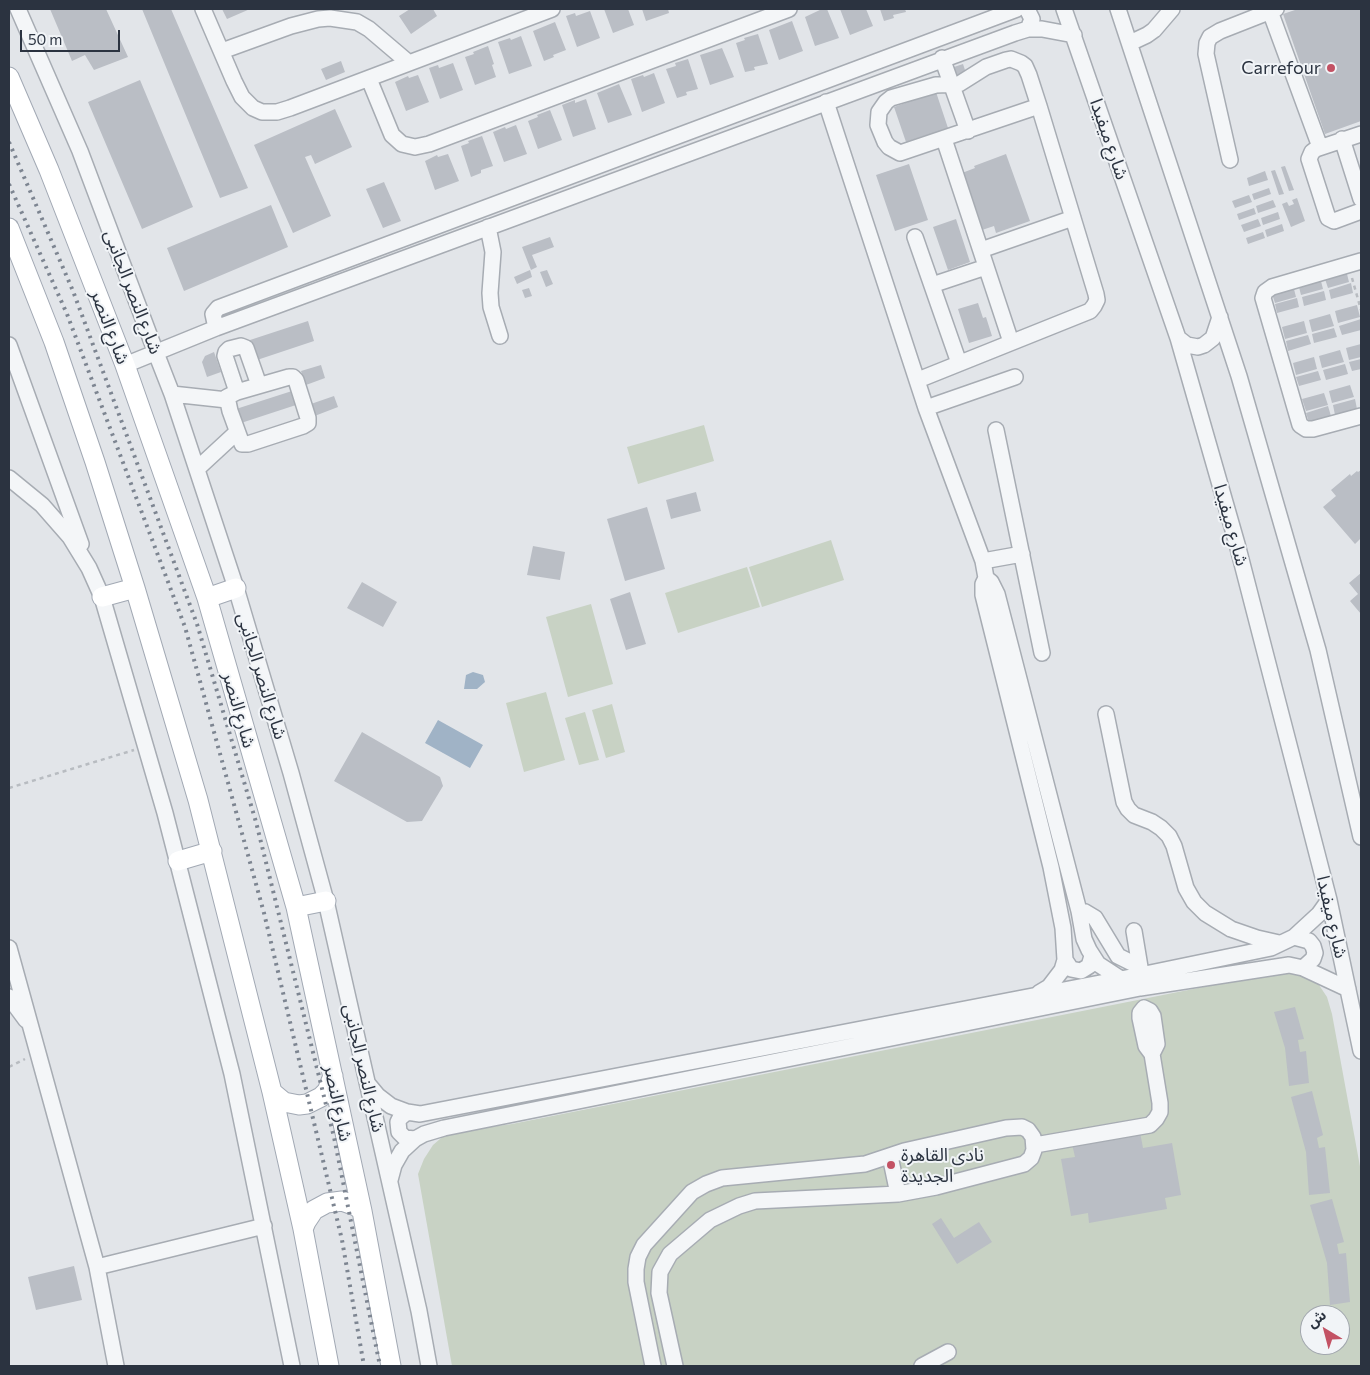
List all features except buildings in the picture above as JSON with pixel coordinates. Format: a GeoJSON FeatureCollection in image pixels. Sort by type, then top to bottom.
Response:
{"type":"FeatureCollection","features":[{"type":"Feature","properties":{"kind":"main road","name":"شارع النصر"},"geometry":{"type":"LineString","coordinates":[[9,77],[49,170],[125,365],[207,598],[296,907],[362,1211],[391,1366]]}},
{"type":"Feature","properties":{"kind":"main road"},"geometry":{"type":"LineString","coordinates":[[9,228],[57,351],[136,588],[212,851],[272,1092],[303,1229],[329,1366]]}},
{"type":"Feature","properties":{"kind":"main road"},"geometry":{"type":"LineString","coordinates":[[102,597],[136,588]]}},
{"type":"Feature","properties":{"kind":"main road"},"geometry":{"type":"LineString","coordinates":[[207,598],[236,588]]}},
{"type":"Feature","properties":{"kind":"main road"},"geometry":{"type":"LineString","coordinates":[[178,861],[212,851]]}},
{"type":"Feature","properties":{"kind":"main road"},"geometry":{"type":"LineString","coordinates":[[296,907],[326,901]]}},
{"type":"Feature","properties":{"kind":"main road"},"geometry":{"type":"LineString","coordinates":[[272,1092],[284,1102],[300,1105],[308,1104],[321,1097],[327,1091],[333,1076]]}},
{"type":"Feature","properties":{"kind":"main road"},"geometry":{"type":"LineString","coordinates":[[303,1229],[314,1210],[327,1203],[342,1201],[356,1206],[362,1211]]}},
{"type":"Feature","properties":{"kind":"street","name":"شارع النصر الجانبى"},"geometry":{"type":"LineString","coordinates":[[18,9],[80,151],[172,394],[236,588],[326,901],[419,1311],[429,1366]]}},
{"type":"Feature","properties":{"kind":"street"},"geometry":{"type":"LineString","coordinates":[[203,9],[242,97],[253,108],[262,112],[277,112],[290,108],[409,63],[527,13],[552,9]]}},
{"type":"Feature","properties":{"kind":"street"},"geometry":{"type":"LineString","coordinates":[[369,79],[392,135],[402,144],[415,147],[429,144],[789,9]]}},
{"type":"Feature","properties":{"kind":"street"},"geometry":{"type":"LineString","coordinates":[[216,328],[213,314],[218,308],[1017,9]]}},
{"type":"Feature","properties":{"kind":"street"},"geometry":{"type":"LineString","coordinates":[[1027,9],[1032,19],[1028,29]]}},
{"type":"Feature","properties":{"kind":"street","name":"شارع ميفيدا"},"geometry":{"type":"LineString","coordinates":[[1064,9],[1178,338],[1237,544],[1328,900],[1361,1051]]}},
{"type":"Feature","properties":{"kind":"street"},"geometry":{"type":"LineString","coordinates":[[1118,9],[1239,376],[1318,650],[1361,837]]}},
{"type":"Feature","properties":{"kind":"street"},"geometry":{"type":"LineString","coordinates":[[1130,43],[1147,36],[1172,9]]}},
{"type":"Feature","properties":{"kind":"street"},"geometry":{"type":"LineString","coordinates":[[1230,160],[1206,48],[1214,34],[1273,10],[1320,147]]}},
{"type":"Feature","properties":{"kind":"street"},"geometry":{"type":"LineString","coordinates":[[222,51],[291,26],[330,18],[358,22],[409,63]]}},
{"type":"Feature","properties":{"kind":"street"},"geometry":{"type":"LineString","coordinates":[[125,365],[216,328],[1015,32],[1028,29],[1055,30],[1074,35]]}},
{"type":"Feature","properties":{"kind":"street"},"geometry":{"type":"LineString","coordinates":[[911,50],[918,68]]}},
{"type":"Feature","properties":{"kind":"street"},"geometry":{"type":"LineString","coordinates":[[942,58],[968,131]]}},
{"type":"Feature","properties":{"kind":"street"},"geometry":{"type":"LineString","coordinates":[[918,380],[1090,311],[1097,300],[1039,106],[1024,66],[1016,60],[1006,60],[986,67],[963,82],[951,85],[936,85],[891,98],[882,106],[878,119],[885,142],[894,151],[900,153],[1039,106]]}},
{"type":"Feature","properties":{"kind":"street"},"geometry":{"type":"LineString","coordinates":[[826,102],[926,408],[983,562],[986,578],[983,595],[1053,875],[1063,928],[1065,960],[1070,969],[1081,971],[1089,966],[1092,956]]}},
{"type":"Feature","properties":{"kind":"street"},"geometry":{"type":"LineString","coordinates":[[1361,134],[1320,147],[1312,152],[1309,163],[1328,218],[1334,221],[1361,211]]}},
{"type":"Feature","properties":{"kind":"street"},"geometry":{"type":"LineString","coordinates":[[944,139],[1011,342]]}},
{"type":"Feature","properties":{"kind":"street"},"geometry":{"type":"LineString","coordinates":[[1342,139],[1361,199]]}},
{"type":"Feature","properties":{"kind":"street"},"geometry":{"type":"LineString","coordinates":[[981,250],[1073,218]]}},
{"type":"Feature","properties":{"kind":"street"},"geometry":{"type":"LineString","coordinates":[[488,227],[493,252],[490,293],[491,308],[500,336]]}},
{"type":"Feature","properties":{"kind":"street"},"geometry":{"type":"LineString","coordinates":[[915,237],[959,363]]}},
{"type":"Feature","properties":{"kind":"street"},"geometry":{"type":"LineString","coordinates":[[1355,263],[1272,287],[1265,292],[1263,302],[1300,425],[1306,429],[1313,429],[1361,416]]}},
{"type":"Feature","properties":{"kind":"street"},"geometry":{"type":"LineString","coordinates":[[932,285],[986,267]]}},
{"type":"Feature","properties":{"kind":"street"},"geometry":{"type":"LineString","coordinates":[[1178,338],[1187,345],[1198,347],[1204,345],[1213,338],[1220,317]]}},
{"type":"Feature","properties":{"kind":"street"},"geometry":{"type":"LineString","coordinates":[[9,346],[89,568],[102,597],[178,861],[232,1074],[292,1366]]}},
{"type":"Feature","properties":{"kind":"street"},"geometry":{"type":"LineString","coordinates":[[172,394],[232,396],[259,385],[293,377],[308,418],[308,423],[304,426],[248,444],[242,444],[237,432],[232,396],[225,356],[229,349],[241,346],[246,348],[259,385]]}},
{"type":"Feature","properties":{"kind":"street"},"geometry":{"type":"LineString","coordinates":[[926,408],[1015,378]]}},
{"type":"Feature","properties":{"kind":"street"},"geometry":{"type":"LineString","coordinates":[[996,430],[1042,653]]}},
{"type":"Feature","properties":{"kind":"street"},"geometry":{"type":"LineString","coordinates":[[197,470],[237,432]]}},
{"type":"Feature","properties":{"kind":"street"},"geometry":{"type":"LineString","coordinates":[[9,478],[57,520],[76,545],[89,568]]}},
{"type":"Feature","properties":{"kind":"street"},"geometry":{"type":"LineString","coordinates":[[983,562],[1022,554]]}},
{"type":"Feature","properties":{"kind":"street"},"geometry":{"type":"LineString","coordinates":[[986,578],[991,582],[997,594],[1079,911],[1084,939],[1092,956],[1104,970],[1121,979]]}},
{"type":"Feature","properties":{"kind":"street"},"geometry":{"type":"LineString","coordinates":[[1106,714],[1124,802],[1134,815],[1152,822],[1162,828],[1169,836],[1174,846],[1186,888],[1194,902],[1205,913],[1231,929],[1257,938],[1308,941],[1313,946],[1315,952],[1313,959],[1303,968]]}},
{"type":"Feature","properties":{"kind":"street"},"geometry":{"type":"LineString","coordinates":[[390,1182],[394,1165],[402,1150],[414,1139],[424,1134],[444,1128],[1264,950],[1288,940],[1319,914],[1328,900]]}},
{"type":"Feature","properties":{"kind":"street"},"geometry":{"type":"LineString","coordinates":[[1079,911],[1095,918],[1118,956],[1140,977]]}},
{"type":"Feature","properties":{"kind":"street"},"geometry":{"type":"LineString","coordinates":[[1035,1145],[1150,1125],[1156,1120],[1160,1112],[1152,1054],[1157,1044],[1152,1016],[1150,1011],[1144,1008],[1134,931]]}},
{"type":"Feature","properties":{"kind":"street"},"geometry":{"type":"LineString","coordinates":[[9,948],[97,1267],[116,1366]]}},
{"type":"Feature","properties":{"kind":"street"},"geometry":{"type":"LineString","coordinates":[[1031,997],[1049,987],[1056,979],[1065,960]]}},
{"type":"Feature","properties":{"kind":"street"},"geometry":{"type":"LineString","coordinates":[[367,1083],[390,1106],[420,1114],[1121,979],[1288,965],[1303,968],[1348,988]]}},
{"type":"Feature","properties":{"kind":"street"},"geometry":{"type":"LineString","coordinates":[[9,997],[31,1028]]}},
{"type":"Feature","properties":{"kind":"street"},"geometry":{"type":"LineString","coordinates":[[407,1112],[403,1114],[398,1122],[399,1132],[406,1138],[414,1139]]}},
{"type":"Feature","properties":{"kind":"street"},"geometry":{"type":"LineString","coordinates":[[653,1366],[636,1282],[638,1257],[644,1246],[692,1192],[722,1178],[865,1164],[910,1150],[1006,1128],[1022,1127],[1028,1130],[1033,1137],[1035,1145],[1031,1158],[1024,1164],[936,1187],[898,1194],[756,1202],[724,1212],[710,1220],[670,1254],[660,1272],[658,1282],[659,1293],[675,1366]]}},
{"type":"Feature","properties":{"kind":"street"},"geometry":{"type":"LineString","coordinates":[[890,1156],[898,1194]]}},
{"type":"Feature","properties":{"kind":"street"},"geometry":{"type":"LineString","coordinates":[[97,1267],[264,1226]]}},
{"type":"Feature","properties":{"kind":"street"},"geometry":{"type":"LineString","coordinates":[[922,1366],[948,1352]]}},
{"type":"Feature","properties":{"kind":"path"},"geometry":{"type":"LineString","coordinates":[[1355,263],[1361,310]]}},
{"type":"Feature","properties":{"kind":"path"},"geometry":{"type":"LineString","coordinates":[[9,788],[146,746]]}},
{"type":"Feature","properties":{"kind":"path"},"geometry":{"type":"LineString","coordinates":[[9,1067],[38,1053]]}},
{"type":"Feature","properties":{"kind":"green space"},"geometry":{"type":"Polygon","coordinates":[[[704,425],[714,461],[638,484],[627,447],[704,425]]]}},
{"type":"Feature","properties":{"kind":"green space"},"geometry":{"type":"Polygon","coordinates":[[[831,540],[844,580],[762,607],[749,567],[831,540]]]}},
{"type":"Feature","properties":{"kind":"green space"},"geometry":{"type":"Polygon","coordinates":[[[747,567],[760,607],[678,633],[665,593],[747,567]]]}},
{"type":"Feature","properties":{"kind":"green space"},"geometry":{"type":"Polygon","coordinates":[[[591,604],[613,684],[568,697],[546,617],[591,604]]]}},
{"type":"Feature","properties":{"kind":"green space"},"geometry":{"type":"Polygon","coordinates":[[[546,692],[565,760],[524,772],[506,703],[546,692]]]}},
{"type":"Feature","properties":{"kind":"green space"},"geometry":{"type":"Polygon","coordinates":[[[612,704],[625,752],[606,758],[592,710],[612,704]]]}},
{"type":"Feature","properties":{"kind":"green space"},"geometry":{"type":"Polygon","coordinates":[[[585,712],[599,760],[579,765],[565,718],[585,712]]]}},
{"type":"Feature","properties":{"kind":"green space","name":"نادى القاهرة الجديدة"},"geometry":{"type":"Polygon","coordinates":[[[1284,971],[1295,972],[1317,982],[1327,997],[1332,1014],[1361,1172],[1361,1366],[452,1366],[418,1174],[424,1159],[433,1145],[447,1133],[512,1124],[1284,971]]]}},
{"type":"Feature","properties":{"kind":"water"},"geometry":{"type":"Polygon","coordinates":[[[473,672],[483,675],[485,682],[477,689],[464,689],[466,675],[473,672]]]}},
{"type":"Feature","properties":{"kind":"water"},"geometry":{"type":"Polygon","coordinates":[[[438,720],[483,745],[470,768],[425,743],[438,720]]]}},
{"type":"Feature","properties":{"kind":"railway"},"geometry":{"type":"LineString","coordinates":[[9,142],[73,291],[197,624],[256,822],[334,1137],[380,1366]]}},
{"type":"Feature","properties":{"kind":"railway"},"geometry":{"type":"LineString","coordinates":[[9,184],[67,314],[185,627],[264,913],[342,1240],[364,1366]]}},
{"type":"Feature","properties":{"kind":"place","name":"Carrefour"},"geometry":{"type":"Point","coordinates":[1331,68]}},
{"type":"Feature","properties":{"kind":"place","name":"نادى القاهرة الجديدة"},"geometry":{"type":"Point","coordinates":[891,1165]}}]}
